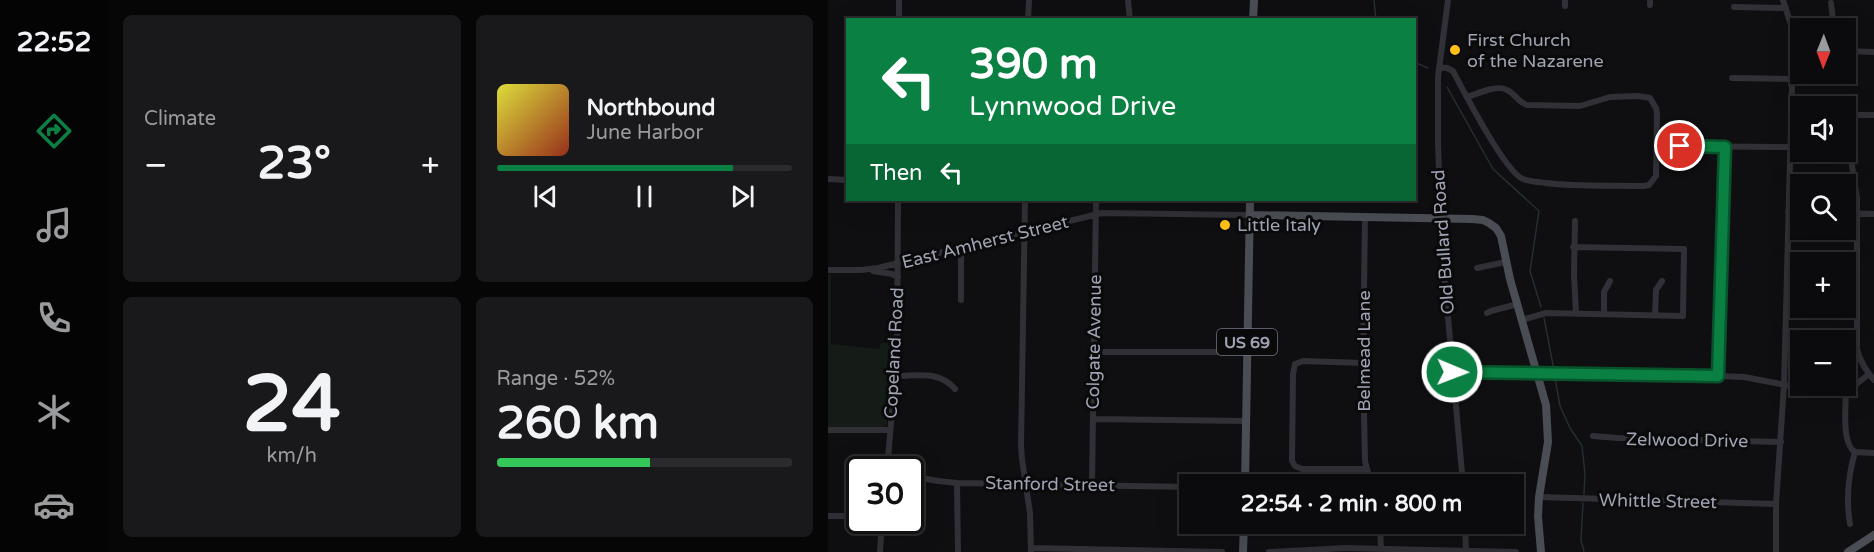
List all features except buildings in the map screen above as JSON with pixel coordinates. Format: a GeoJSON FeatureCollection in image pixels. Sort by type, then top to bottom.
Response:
{"type":"FeatureCollection","features":[{"type":"Feature","properties":{"kind":"main road"},"geometry":{"type":"LineString","coordinates":[[1253,18],[1254,0]]}},
{"type":"Feature","properties":{"kind":"main road","name":"US 69"},"geometry":{"type":"LineString","coordinates":[[1245,474],[1250,201]]}},
{"type":"Feature","properties":{"kind":"main road"},"geometry":{"type":"LineString","coordinates":[[1250,215],[1477,219],[1497,228],[1546,405],[1548,442],[1539,497],[1538,530],[1541,552]]}},
{"type":"Feature","properties":{"kind":"main road"},"geometry":{"type":"LineString","coordinates":[[1244,534],[1244,552]]}},
{"type":"Feature","properties":{"kind":"main road"},"geometry":{"type":"LineString","coordinates":[[1848,552],[1874,535]]}},
{"type":"Feature","properties":{"kind":"street"},"geometry":{"type":"LineString","coordinates":[[899,0],[899,18]]}},
{"type":"Feature","properties":{"kind":"street"},"geometry":{"type":"LineString","coordinates":[[1028,18],[1029,0]]}},
{"type":"Feature","properties":{"kind":"street"},"geometry":{"type":"LineString","coordinates":[[1128,0],[1130,18]]}},
{"type":"Feature","properties":{"kind":"street","name":"Old Bullard Road"},"geometry":{"type":"LineString","coordinates":[[1448,0],[1437,100],[1441,218],[1462,474]]}},
{"type":"Feature","properties":{"kind":"street"},"geometry":{"type":"LineString","coordinates":[[1783,0],[1790,21]]}},
{"type":"Feature","properties":{"kind":"street"},"geometry":{"type":"LineString","coordinates":[[1831,3],[1833,18]]}},
{"type":"Feature","properties":{"kind":"street"},"geometry":{"type":"LineString","coordinates":[[1734,7],[1786,8]]}},
{"type":"Feature","properties":{"kind":"street"},"geometry":{"type":"LineString","coordinates":[[1856,51],[1874,52]]}},
{"type":"Feature","properties":{"kind":"street"},"geometry":{"type":"LineString","coordinates":[[1439,67],[1453,71],[1467,96],[1507,165],[1523,179],[1577,186],[1649,185],[1656,176],[1656,108],[1650,98],[1644,96],[1610,97],[1580,106],[1527,105],[1519,102],[1508,90],[1496,88],[1467,96]]}},
{"type":"Feature","properties":{"kind":"street"},"geometry":{"type":"LineString","coordinates":[[1732,78],[1790,79]]}},
{"type":"Feature","properties":{"kind":"street"},"geometry":{"type":"LineString","coordinates":[[1874,115],[1852,115],[1852,165],[1857,198],[1857,349],[1859,358],[1874,380]]}},
{"type":"Feature","properties":{"kind":"street"},"geometry":{"type":"LineString","coordinates":[[1657,146],[1790,147],[1784,385],[1776,504],[1776,552]]}},
{"type":"Feature","properties":{"kind":"street"},"geometry":{"type":"LineString","coordinates":[[1718,376],[1725,147]]}},
{"type":"Feature","properties":{"kind":"street"},"geometry":{"type":"LineString","coordinates":[[828,179],[846,180]]}},
{"type":"Feature","properties":{"kind":"street","name":"Copeland Road"},"geometry":{"type":"LineString","coordinates":[[887,456],[895,376],[898,201]]}},
{"type":"Feature","properties":{"kind":"street"},"geometry":{"type":"LineString","coordinates":[[1025,201],[1022,446],[1030,513],[1031,550],[1222,552]]}},
{"type":"Feature","properties":{"kind":"street","name":"Colgate Avenue"},"geometry":{"type":"LineString","coordinates":[[1092,485],[1096,201]]}},
{"type":"Feature","properties":{"kind":"street"},"geometry":{"type":"LineString","coordinates":[[1857,213],[1874,214]]}},
{"type":"Feature","properties":{"kind":"street","name":"East Amherst Street"},"geometry":{"type":"LineString","coordinates":[[828,270],[866,270],[1096,214],[1250,215]]}},
{"type":"Feature","properties":{"kind":"street","name":"Belmead Lane"},"geometry":{"type":"LineString","coordinates":[[1365,217],[1363,363],[1365,460],[1368,474]]}},
{"type":"Feature","properties":{"kind":"street"},"geometry":{"type":"LineString","coordinates":[[1575,221],[1573,247],[1576,313]]}},
{"type":"Feature","properties":{"kind":"street"},"geometry":{"type":"LineString","coordinates":[[1522,320],[1546,313],[1683,316],[1684,249],[1573,247]]}},
{"type":"Feature","properties":{"kind":"street"},"geometry":{"type":"LineString","coordinates":[[961,248],[961,300]]}},
{"type":"Feature","properties":{"kind":"street"},"geometry":{"type":"LineString","coordinates":[[1477,268],[1506,262]]}},
{"type":"Feature","properties":{"kind":"street"},"geometry":{"type":"LineString","coordinates":[[866,270],[892,273],[898,277]]}},
{"type":"Feature","properties":{"kind":"street"},"geometry":{"type":"LineString","coordinates":[[1604,314],[1604,292],[1610,281]]}},
{"type":"Feature","properties":{"kind":"street"},"geometry":{"type":"LineString","coordinates":[[1655,315],[1656,291],[1662,281]]}},
{"type":"Feature","properties":{"kind":"street"},"geometry":{"type":"LineString","coordinates":[[1487,314],[1491,310],[1518,304]]}},
{"type":"Feature","properties":{"kind":"street"},"geometry":{"type":"LineString","coordinates":[[1093,352],[1247,352]]}},
{"type":"Feature","properties":{"kind":"street"},"geometry":{"type":"LineString","coordinates":[[1363,363],[1303,361],[1295,364],[1292,461],[1302,470],[1366,469]]}},
{"type":"Feature","properties":{"kind":"street"},"geometry":{"type":"LineString","coordinates":[[1452,372],[1744,377],[1790,385]]}},
{"type":"Feature","properties":{"kind":"street"},"geometry":{"type":"LineString","coordinates":[[1856,384],[1869,374]]}},
{"type":"Feature","properties":{"kind":"street"},"geometry":{"type":"LineString","coordinates":[[895,376],[938,376],[948,381],[955,389]]}},
{"type":"Feature","properties":{"kind":"street"},"geometry":{"type":"LineString","coordinates":[[1846,396],[1847,441],[1850,449],[1855,452],[1874,453]]}},
{"type":"Feature","properties":{"kind":"street"},"geometry":{"type":"LineString","coordinates":[[1093,418],[1245,421]]}},
{"type":"Feature","properties":{"kind":"street"},"geometry":{"type":"LineString","coordinates":[[828,430],[890,430]]}},
{"type":"Feature","properties":{"kind":"street","name":"Zelwood Drive"},"geometry":{"type":"LineString","coordinates":[[1593,436],[1781,442]]}},
{"type":"Feature","properties":{"kind":"street"},"geometry":{"type":"LineString","coordinates":[[1850,524],[1848,480],[1855,452]]}},
{"type":"Feature","properties":{"kind":"street","name":"Stanford Street"},"geometry":{"type":"LineString","coordinates":[[924,479],[957,483],[1179,487]]}},
{"type":"Feature","properties":{"kind":"street"},"geometry":{"type":"LineString","coordinates":[[957,483],[958,552]]}},
{"type":"Feature","properties":{"kind":"street","name":"Whittle Street"},"geometry":{"type":"LineString","coordinates":[[1539,497],[1776,504]]}},
{"type":"Feature","properties":{"kind":"street"},"geometry":{"type":"LineString","coordinates":[[828,516],[846,516]]}},
{"type":"Feature","properties":{"kind":"street"},"geometry":{"type":"LineString","coordinates":[[880,552],[881,534]]}},
{"type":"Feature","properties":{"kind":"street"},"geometry":{"type":"LineString","coordinates":[[1380,534],[1381,551]]}},
{"type":"Feature","properties":{"kind":"street"},"geometry":{"type":"LineString","coordinates":[[1465,534],[1466,551]]}},
{"type":"Feature","properties":{"kind":"street"},"geometry":{"type":"LineString","coordinates":[[1269,552],[1336,548],[1381,551],[1516,552]]}},
{"type":"Feature","properties":{"kind":"shaded area"},"geometry":{"type":"Polygon","coordinates":[[[828,274],[831,274],[831,344],[880,349],[880,343],[892,343],[887,424],[883,427],[828,427],[828,274]]]}},
{"type":"Feature","properties":{"kind":"waterway"},"geometry":{"type":"LineString","coordinates":[[1374,0],[1376,18]]}},
{"type":"Feature","properties":{"kind":"waterway"},"geometry":{"type":"LineString","coordinates":[[1416,63],[1428,68]]}},
{"type":"Feature","properties":{"kind":"waterway"},"geometry":{"type":"LineString","coordinates":[[1447,87],[1493,169],[1539,211],[1530,271],[1541,307]]}},
{"type":"Feature","properties":{"kind":"waterway"},"geometry":{"type":"LineString","coordinates":[[1544,318],[1554,370]]}},
{"type":"Feature","properties":{"kind":"waterway"},"geometry":{"type":"LineString","coordinates":[[1555,378],[1560,406],[1570,428],[1582,446],[1585,474],[1584,494]]}},
{"type":"Feature","properties":{"kind":"waterway"},"geometry":{"type":"LineString","coordinates":[[1583,503],[1581,540],[1584,551]]}},
{"type":"Feature","properties":{"kind":"place","name":"First Church of the Nazarene"},"geometry":{"type":"Point","coordinates":[1455,50]}},
{"type":"Feature","properties":{"kind":"place","name":"Little Italy"},"geometry":{"type":"Point","coordinates":[1225,225]}},
{"type":"Feature","properties":{"kind":"route"},"geometry":{"type":"LineString","coordinates":[[1452,372],[1718,376],[1725,147],[1680,146]]}}]}
